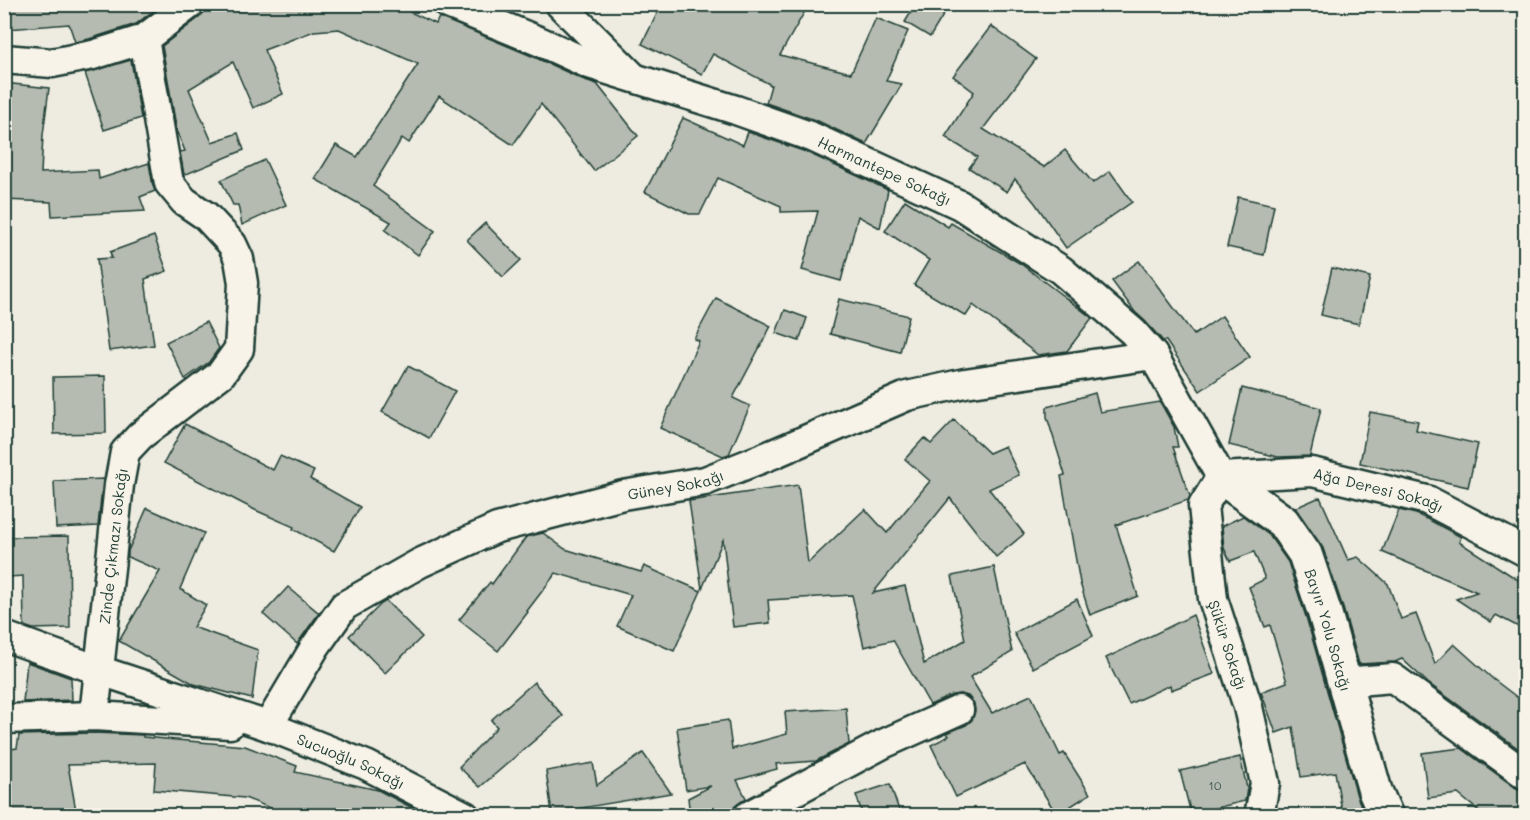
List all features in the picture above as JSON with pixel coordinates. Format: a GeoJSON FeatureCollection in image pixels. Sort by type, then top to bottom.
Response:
{"type":"FeatureCollection","features":[{"type":"Feature","properties":{"kind":"street"},"geometry":{"type":"LineString","coordinates":[[4,59],[52,63],[93,55],[144,39],[190,4]]}},
{"type":"Feature","properties":{"kind":"street","name":"Harmantepe Sokağı"},"geometry":{"type":"LineString","coordinates":[[448,4],[589,64],[736,110],[812,137],[960,205],[1060,270],[1133,332],[1153,355],[1221,477]]}},
{"type":"Feature","properties":{"kind":"street"},"geometry":{"type":"LineString","coordinates":[[560,4],[634,78]]}},
{"type":"Feature","properties":{"kind":"street","name":"Zinde Çıkmazı Sokağı"},"geometry":{"type":"LineString","coordinates":[[94,716],[119,485],[125,452],[140,436],[220,374],[239,348],[243,283],[239,259],[232,244],[206,216],[184,201],[169,183],[144,39]]}},
{"type":"Feature","properties":{"kind":"street","name":"Güney Sokağı"},"geometry":{"type":"LineString","coordinates":[[268,726],[315,647],[344,606],[420,563],[497,528],[623,495],[705,481],[907,396],[965,383],[1153,355]]}},
{"type":"Feature","properties":{"kind":"street","name":"Ağa Deresi Sokağı"},"geometry":{"type":"LineString","coordinates":[[1221,477],[1312,472],[1427,500],[1526,552]]}},
{"type":"Feature","properties":{"kind":"street","name":"Bayır Yolu Sokağı"},"geometry":{"type":"LineString","coordinates":[[1221,477],[1283,522],[1305,554],[1325,614],[1375,791],[1386,816]]}},
{"type":"Feature","properties":{"kind":"street","name":"Şükür Sokağı"},"geometry":{"type":"LineString","coordinates":[[1221,477],[1203,506],[1213,598],[1248,707],[1265,783],[1259,816]]}},
{"type":"Feature","properties":{"kind":"street","name":"Sucuoğlu Sokağı"},"geometry":{"type":"LineString","coordinates":[[4,636],[98,670],[268,726],[366,765],[465,816]]}},
{"type":"Feature","properties":{"kind":"street"},"geometry":{"type":"LineString","coordinates":[[1344,682],[1393,678],[1526,775]]}},
{"type":"Feature","properties":{"kind":"street"},"geometry":{"type":"LineString","coordinates":[[748,816],[883,744],[959,710]]}},
{"type":"Feature","properties":{"kind":"street","name":"Sucuoğlu Sokağı"},"geometry":{"type":"LineString","coordinates":[[4,719],[94,716],[268,726]]}},
{"type":"Feature","properties":{"kind":"building"},"geometry":{"type":"Polygon","coordinates":[[[6,4],[162,4],[136,24],[75,42],[69,24],[8,29],[6,4]]]}},
{"type":"Feature","properties":{"kind":"building"},"geometry":{"type":"Polygon","coordinates":[[[206,4],[393,4],[436,24],[439,17],[597,84],[638,136],[594,171],[541,104],[513,145],[439,96],[409,143],[402,138],[373,186],[435,231],[418,255],[385,230],[391,222],[315,179],[336,145],[357,157],[418,64],[339,29],[314,31],[264,50],[283,94],[253,108],[233,62],[189,89],[212,142],[238,133],[244,150],[184,175],[180,152],[185,151],[177,132],[162,46],[200,17],[205,11],[206,4]]]}},
{"type":"Feature","properties":{"kind":"building"},"geometry":{"type":"Polygon","coordinates":[[[662,4],[809,4],[780,55],[851,73],[876,18],[908,31],[886,81],[902,84],[866,144],[818,121],[766,103],[771,85],[713,54],[702,74],[642,44],[662,4]]]}},
{"type":"Feature","properties":{"kind":"building"},"geometry":{"type":"Polygon","coordinates":[[[916,4],[950,4],[930,37],[905,22],[916,4]]]}},
{"type":"Feature","properties":{"kind":"building"},"geometry":{"type":"Polygon","coordinates":[[[991,26],[1036,59],[983,129],[1044,167],[1065,150],[1093,183],[1110,171],[1132,202],[1066,248],[1035,203],[1015,179],[1007,192],[969,168],[977,157],[945,137],[974,92],[953,76],[991,26]]]}},
{"type":"Feature","properties":{"kind":"building"},"geometry":{"type":"Polygon","coordinates":[[[131,60],[141,118],[104,130],[85,73],[131,60]]]}},
{"type":"Feature","properties":{"kind":"building"},"geometry":{"type":"Polygon","coordinates":[[[4,83],[49,88],[41,173],[98,170],[99,179],[149,163],[155,191],[140,197],[145,211],[52,216],[51,202],[4,200],[4,83]]]}},
{"type":"Feature","properties":{"kind":"building"},"geometry":{"type":"Polygon","coordinates":[[[683,118],[743,145],[748,132],[806,152],[888,190],[880,228],[858,216],[841,281],[802,270],[818,211],[781,212],[781,206],[718,178],[700,214],[689,214],[645,192],[683,118]]]}},
{"type":"Feature","properties":{"kind":"building"},"geometry":{"type":"Polygon","coordinates":[[[265,160],[286,205],[242,225],[238,205],[233,205],[221,180],[265,160]]]}},
{"type":"Feature","properties":{"kind":"building"},"geometry":{"type":"Polygon","coordinates":[[[1238,197],[1274,205],[1264,255],[1227,247],[1238,197]]]}},
{"type":"Feature","properties":{"kind":"building"},"geometry":{"type":"Polygon","coordinates":[[[905,200],[948,227],[951,223],[1021,264],[1092,318],[1067,351],[1038,355],[973,305],[966,316],[914,285],[929,260],[885,231],[905,200]]]}},
{"type":"Feature","properties":{"kind":"building"},"geometry":{"type":"Polygon","coordinates":[[[485,223],[521,260],[503,277],[467,240],[485,223]]]}},
{"type":"Feature","properties":{"kind":"building"},"geometry":{"type":"Polygon","coordinates":[[[154,236],[167,271],[145,279],[154,345],[109,351],[97,259],[112,258],[110,252],[154,236]]]}},
{"type":"Feature","properties":{"kind":"building"},"geometry":{"type":"Polygon","coordinates":[[[1139,261],[1194,335],[1222,316],[1250,357],[1200,391],[1166,341],[1163,341],[1135,312],[1112,281],[1139,261]]]}},
{"type":"Feature","properties":{"kind":"building"},"geometry":{"type":"Polygon","coordinates":[[[1332,268],[1370,277],[1359,324],[1321,315],[1332,268]]]}},
{"type":"Feature","properties":{"kind":"building"},"geometry":{"type":"Polygon","coordinates":[[[716,298],[771,326],[733,398],[750,406],[729,454],[723,456],[660,428],[699,341],[694,339],[716,298]]]}},
{"type":"Feature","properties":{"kind":"building"},"geometry":{"type":"Polygon","coordinates":[[[839,299],[909,316],[900,352],[830,334],[839,299]]]}},
{"type":"Feature","properties":{"kind":"building"},"geometry":{"type":"Polygon","coordinates":[[[785,310],[807,318],[799,341],[776,333],[785,310]]]}},
{"type":"Feature","properties":{"kind":"building"},"geometry":{"type":"Polygon","coordinates":[[[206,322],[219,348],[209,362],[185,379],[166,342],[206,322]]]}},
{"type":"Feature","properties":{"kind":"building"},"geometry":{"type":"Polygon","coordinates":[[[408,366],[455,391],[429,438],[382,412],[408,366]]]}},
{"type":"Feature","properties":{"kind":"building"},"geometry":{"type":"Polygon","coordinates":[[[105,376],[106,433],[54,434],[53,377],[105,376]]]}},
{"type":"Feature","properties":{"kind":"building"},"geometry":{"type":"Polygon","coordinates":[[[1242,388],[1321,408],[1310,456],[1278,457],[1229,445],[1242,388]]]}},
{"type":"Feature","properties":{"kind":"building"},"geometry":{"type":"Polygon","coordinates":[[[1095,393],[1100,412],[1160,402],[1174,427],[1178,447],[1173,447],[1190,496],[1188,500],[1116,525],[1138,596],[1090,615],[1080,583],[1061,476],[1065,475],[1047,417],[1047,407],[1095,393]]]}},
{"type":"Feature","properties":{"kind":"building"},"geometry":{"type":"Polygon","coordinates":[[[1370,412],[1418,421],[1416,430],[1478,444],[1468,487],[1360,463],[1370,412]]]}},
{"type":"Feature","properties":{"kind":"building"},"geometry":{"type":"Polygon","coordinates":[[[954,420],[989,453],[1005,446],[1019,475],[989,489],[1024,534],[996,557],[950,498],[873,593],[905,586],[924,664],[965,640],[952,576],[994,567],[1012,652],[970,677],[992,713],[1031,695],[1060,755],[1064,753],[1090,794],[1057,815],[1025,764],[956,797],[931,745],[949,736],[947,733],[972,720],[975,711],[974,703],[968,696],[960,694],[952,695],[930,705],[893,640],[864,647],[852,595],[768,600],[770,623],[733,627],[723,540],[702,589],[689,501],[798,485],[808,563],[865,509],[887,533],[930,481],[905,459],[924,438],[931,444],[954,420]]]}},
{"type":"Feature","properties":{"kind":"building"},"geometry":{"type":"Polygon","coordinates":[[[185,424],[273,470],[280,456],[314,471],[310,479],[360,507],[334,551],[293,529],[294,527],[255,510],[164,463],[185,424]]]}},
{"type":"Feature","properties":{"kind":"building"},"geometry":{"type":"Polygon","coordinates":[[[103,479],[98,526],[56,528],[54,481],[103,479]]]}},
{"type":"Feature","properties":{"kind":"building"},"geometry":{"type":"Polygon","coordinates":[[[1320,497],[1348,560],[1358,557],[1388,584],[1401,619],[1416,614],[1435,664],[1454,644],[1493,679],[1526,704],[1526,754],[1428,683],[1402,659],[1395,662],[1359,664],[1323,548],[1295,508],[1320,497]]]}},
{"type":"Feature","properties":{"kind":"building"},"geometry":{"type":"Polygon","coordinates":[[[147,508],[204,533],[180,589],[206,605],[193,627],[258,650],[252,699],[194,684],[119,641],[160,571],[128,557],[128,551],[147,508]]]}},
{"type":"Feature","properties":{"kind":"building"},"geometry":{"type":"Polygon","coordinates":[[[1399,510],[1416,514],[1461,537],[1459,542],[1526,585],[1526,631],[1496,615],[1491,622],[1456,599],[1477,592],[1382,552],[1399,510]]]}},
{"type":"Feature","properties":{"kind":"building"},"geometry":{"type":"Polygon","coordinates":[[[1243,516],[1269,535],[1288,562],[1307,620],[1357,796],[1365,816],[1343,816],[1335,772],[1301,777],[1293,727],[1276,733],[1261,692],[1287,682],[1270,625],[1265,627],[1249,587],[1265,579],[1254,552],[1230,561],[1224,548],[1222,526],[1243,516]]]}},
{"type":"Feature","properties":{"kind":"building"},"geometry":{"type":"Polygon","coordinates":[[[543,533],[565,549],[641,572],[644,566],[701,591],[674,651],[617,626],[631,595],[556,573],[498,651],[459,620],[490,582],[492,584],[526,537],[543,533]]]}},
{"type":"Feature","properties":{"kind":"building"},"geometry":{"type":"Polygon","coordinates":[[[69,536],[70,628],[33,629],[24,626],[23,576],[9,577],[8,537],[69,536]]]}},
{"type":"Feature","properties":{"kind":"building"},"geometry":{"type":"Polygon","coordinates":[[[288,587],[319,613],[297,644],[263,614],[288,587]]]}},
{"type":"Feature","properties":{"kind":"building"},"geometry":{"type":"Polygon","coordinates":[[[1077,599],[1093,636],[1033,668],[1014,633],[1077,599]]]}},
{"type":"Feature","properties":{"kind":"building"},"geometry":{"type":"Polygon","coordinates":[[[386,601],[422,637],[385,673],[349,636],[386,601]]]}},
{"type":"Feature","properties":{"kind":"building"},"geometry":{"type":"Polygon","coordinates":[[[1193,615],[1214,674],[1171,690],[1170,685],[1129,704],[1106,658],[1193,615]]]}},
{"type":"Feature","properties":{"kind":"building"},"geometry":{"type":"Polygon","coordinates":[[[27,662],[71,678],[72,700],[23,702],[27,662]]]}},
{"type":"Feature","properties":{"kind":"building"},"geometry":{"type":"Polygon","coordinates":[[[534,682],[563,716],[480,787],[459,767],[497,727],[491,720],[534,682]]]}},
{"type":"Feature","properties":{"kind":"building"},"geometry":{"type":"Polygon","coordinates":[[[846,708],[849,744],[816,761],[776,764],[777,769],[737,780],[746,798],[734,807],[732,816],[690,816],[688,798],[711,786],[686,790],[677,728],[728,720],[732,749],[787,734],[785,712],[846,708]]]}},
{"type":"Feature","properties":{"kind":"building"},"geometry":{"type":"Polygon","coordinates":[[[94,733],[143,735],[143,737],[245,746],[297,766],[295,772],[378,790],[428,816],[290,816],[245,798],[154,790],[156,763],[68,765],[76,811],[50,816],[11,816],[4,779],[4,750],[17,748],[19,735],[94,733]]]}},
{"type":"Feature","properties":{"kind":"building"},"geometry":{"type":"Polygon","coordinates":[[[1461,748],[1516,788],[1526,791],[1526,816],[1485,816],[1458,794],[1428,798],[1422,753],[1461,748]]]}},
{"type":"Feature","properties":{"kind":"building"},"geometry":{"type":"Polygon","coordinates":[[[643,753],[671,793],[552,813],[546,771],[593,763],[597,785],[643,753]]]}},
{"type":"Feature","properties":{"kind":"building"},"geometry":{"type":"Polygon","coordinates":[[[1240,757],[1247,788],[1245,801],[1191,814],[1180,771],[1240,757]]]}},
{"type":"Feature","properties":{"kind":"building"},"geometry":{"type":"Polygon","coordinates":[[[890,784],[901,816],[863,816],[856,795],[890,784]]]}}]}
